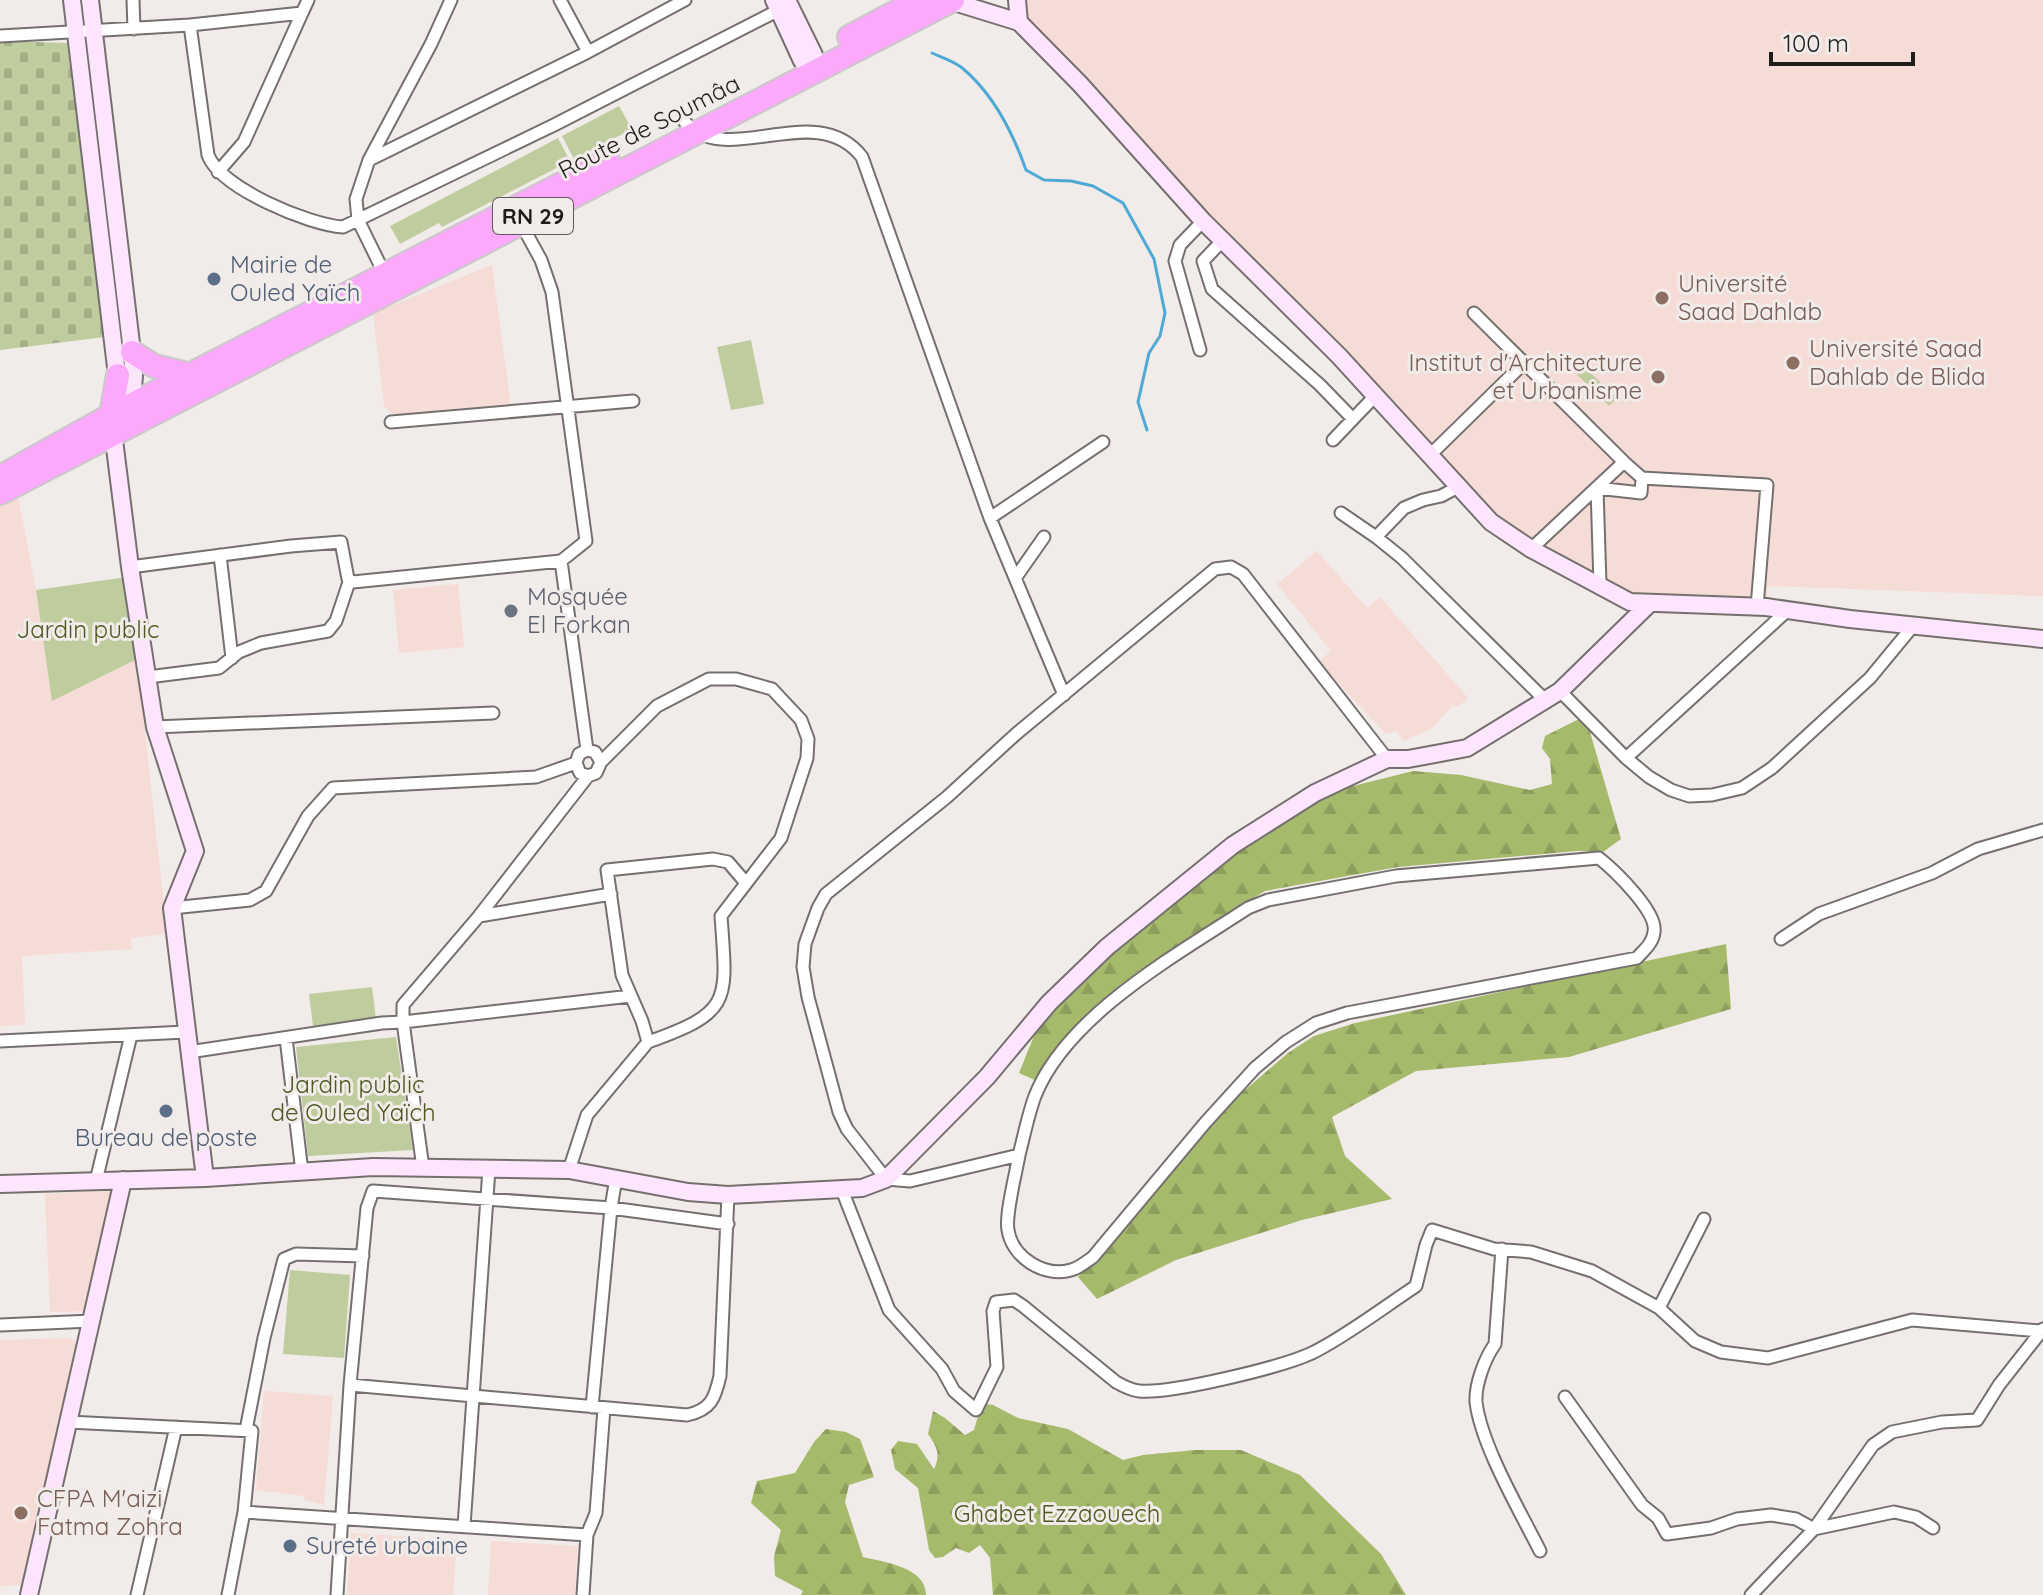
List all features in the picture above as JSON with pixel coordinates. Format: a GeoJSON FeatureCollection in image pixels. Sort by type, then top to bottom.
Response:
{"type":"FeatureCollection","features":[{"type":"Feature","properties":{"kind":"highway","name":"Route de Soumâa"},"geometry":{"type":"LineString","coordinates":[[689,127],[808,58],[918,0]]}},
{"type":"Feature","properties":{"kind":"highway","name":"Route de Soumâa"},"geometry":{"type":"LineString","coordinates":[[116,426],[689,127],[952,1]]}},
{"type":"Feature","properties":{"kind":"highway","name":"Route de Soumâa"},"geometry":{"type":"LineString","coordinates":[[116,426],[132,404],[385,276],[517,216]]}},
{"type":"Feature","properties":{"kind":"highway"},"geometry":{"type":"LineString","coordinates":[[132,352],[154,366],[191,375]]}},
{"type":"Feature","properties":{"kind":"highway"},"geometry":{"type":"LineString","coordinates":[[116,426],[126,376]]}},
{"type":"Feature","properties":{"kind":"highway","name":"RN 29"},"geometry":{"type":"LineString","coordinates":[[0,477],[116,426]]}},
{"type":"Feature","properties":{"kind":"highway","name":"RN 29"},"geometry":{"type":"LineString","coordinates":[[0,493],[116,426]]}},
{"type":"Feature","properties":{"kind":"street"},"geometry":{"type":"LineString","coordinates":[[72,0],[132,404]]}},
{"type":"Feature","properties":{"kind":"street"},"geometry":{"type":"LineString","coordinates":[[90,0],[132,352],[126,376]]}},
{"type":"Feature","properties":{"kind":"street"},"geometry":{"type":"LineString","coordinates":[[133,0],[134,29]]}},
{"type":"Feature","properties":{"kind":"street"},"geometry":{"type":"LineString","coordinates":[[218,172],[244,142],[308,0]]}},
{"type":"Feature","properties":{"kind":"street"},"geometry":{"type":"LineString","coordinates":[[385,276],[358,220],[356,199],[369,160],[451,0]]}},
{"type":"Feature","properties":{"kind":"street"},"geometry":{"type":"LineString","coordinates":[[560,0],[588,52]]}},
{"type":"Feature","properties":{"kind":"street"},"geometry":{"type":"LineString","coordinates":[[369,160],[588,52],[685,0]]}},
{"type":"Feature","properties":{"kind":"street"},"geometry":{"type":"LineString","coordinates":[[952,1],[1019,22],[1080,84],[1203,221],[1375,396],[1491,522],[1531,549],[1630,602],[1757,607],[2043,639]]}},
{"type":"Feature","properties":{"kind":"street"},"geometry":{"type":"LineString","coordinates":[[1019,1],[1019,22]]}},
{"type":"Feature","properties":{"kind":"street"},"geometry":{"type":"LineString","coordinates":[[190,25],[208,155],[218,172],[257,197],[311,221],[343,227],[554,125],[780,3],[808,58]]}},
{"type":"Feature","properties":{"kind":"street"},"geometry":{"type":"LineString","coordinates":[[0,36],[190,25],[302,13]]}},
{"type":"Feature","properties":{"kind":"street"},"geometry":{"type":"LineString","coordinates":[[689,127],[714,139],[786,132],[821,133],[843,139],[862,157],[990,518],[1064,695]]}},
{"type":"Feature","properties":{"kind":"street"},"geometry":{"type":"LineString","coordinates":[[349,582],[561,561],[586,541],[548,277],[517,216]]}},
{"type":"Feature","properties":{"kind":"street"},"geometry":{"type":"LineString","coordinates":[[1200,350],[1175,261],[1180,245],[1203,221]]}},
{"type":"Feature","properties":{"kind":"street"},"geometry":{"type":"LineString","coordinates":[[1224,239],[1203,261],[1212,289],[1320,385],[1353,419]]}},
{"type":"Feature","properties":{"kind":"street"},"geometry":{"type":"LineString","coordinates":[[1474,313],[1642,478],[1767,485],[1757,607]]}},
{"type":"Feature","properties":{"kind":"street"},"geometry":{"type":"LineString","coordinates":[[1429,456],[1524,363]]}},
{"type":"Feature","properties":{"kind":"street"},"geometry":{"type":"LineString","coordinates":[[1333,440],[1375,396]]}},
{"type":"Feature","properties":{"kind":"street"},"geometry":{"type":"LineString","coordinates":[[391,422],[633,401]]}},
{"type":"Feature","properties":{"kind":"street"},"geometry":{"type":"LineString","coordinates":[[116,426],[130,567],[155,727],[195,851],[172,908],[205,1178]]}},
{"type":"Feature","properties":{"kind":"street"},"geometry":{"type":"LineString","coordinates":[[990,518],[1103,442]]}},
{"type":"Feature","properties":{"kind":"street"},"geometry":{"type":"LineString","coordinates":[[1531,549],[1624,462]]}},
{"type":"Feature","properties":{"kind":"street"},"geometry":{"type":"LineString","coordinates":[[1597,488],[1641,493],[1642,478]]}},
{"type":"Feature","properties":{"kind":"street"},"geometry":{"type":"LineString","coordinates":[[1376,537],[1404,508],[1458,487]]}},
{"type":"Feature","properties":{"kind":"street"},"geometry":{"type":"LineString","coordinates":[[1597,488],[1600,584]]}},
{"type":"Feature","properties":{"kind":"street"},"geometry":{"type":"LineString","coordinates":[[1341,513],[1376,537],[1413,569],[1545,700]]}},
{"type":"Feature","properties":{"kind":"street"},"geometry":{"type":"LineString","coordinates":[[1016,577],[1044,537]]}},
{"type":"Feature","properties":{"kind":"street"},"geometry":{"type":"LineString","coordinates":[[130,567],[341,542],[349,582],[332,628],[246,648],[219,668],[148,677]]}},
{"type":"Feature","properties":{"kind":"street"},"geometry":{"type":"LineString","coordinates":[[220,555],[232,658]]}},
{"type":"Feature","properties":{"kind":"street"},"geometry":{"type":"LineString","coordinates":[[561,561],[587,750]]}},
{"type":"Feature","properties":{"kind":"street"},"geometry":{"type":"LineString","coordinates":[[1019,1155],[910,1181],[886,1179],[847,1129],[839,1112],[803,967],[805,944],[826,894],[947,797],[1215,569],[1231,567],[1243,574],[1387,759]]}},
{"type":"Feature","properties":{"kind":"street"},"geometry":{"type":"LineString","coordinates":[[0,1184],[205,1178],[373,1167],[569,1170],[688,1192],[728,1195],[862,1188],[886,1179],[987,1077],[1049,1003],[1107,947],[1233,845],[1315,793],[1387,759],[1408,759],[1467,748],[1560,691],[1648,605]]}},
{"type":"Feature","properties":{"kind":"street"},"geometry":{"type":"LineString","coordinates":[[1626,758],[1788,610]]}},
{"type":"Feature","properties":{"kind":"street"},"geometry":{"type":"LineString","coordinates":[[1560,691],[1626,758],[1660,784],[1689,796],[1712,795],[1742,788],[1772,768],[1870,678],[1913,626]]}},
{"type":"Feature","properties":{"kind":"street"},"geometry":{"type":"LineString","coordinates":[[423,1168],[403,1005],[479,916],[588,776],[596,773],[601,762],[657,706],[709,679],[736,679],[772,689],[801,720],[808,739],[807,758],[781,838],[721,916],[725,973],[720,999],[706,1017],[689,1028],[648,1042],[587,1115],[569,1170]]}},
{"type":"Feature","properties":{"kind":"street"},"geometry":{"type":"LineString","coordinates":[[155,727],[493,713]]}},
{"type":"Feature","properties":{"kind":"street"},"geometry":{"type":"LineString","coordinates":[[587,750],[598,755],[601,762]]}},
{"type":"Feature","properties":{"kind":"street"},"geometry":{"type":"LineString","coordinates":[[587,750],[579,754],[576,763],[580,773],[588,776]]}},
{"type":"Feature","properties":{"kind":"street"},"geometry":{"type":"LineString","coordinates":[[172,908],[250,900],[266,891],[308,816],[333,788],[536,777],[576,763]]}},
{"type":"Feature","properties":{"kind":"street"},"geometry":{"type":"LineString","coordinates":[[1781,939],[1819,914],[1932,873],[1978,849],[2043,830]]}},
{"type":"Feature","properties":{"kind":"street"},"geometry":{"type":"LineString","coordinates":[[1599,858],[1612,869],[1653,920],[1655,931],[1637,958],[1347,1013],[1316,1023],[1286,1042],[1255,1068],[1093,1257],[1072,1270],[1055,1272],[1040,1268],[1023,1257],[1012,1244],[1007,1228],[1019,1155],[1036,1095],[1059,1054],[1136,981],[1248,908],[1268,900],[1396,876],[1599,858]]}},
{"type":"Feature","properties":{"kind":"street"},"geometry":{"type":"LineString","coordinates":[[648,1042],[622,975],[607,870],[713,859],[728,862],[746,883]]}},
{"type":"Feature","properties":{"kind":"street"},"geometry":{"type":"LineString","coordinates":[[479,916],[611,894]]}},
{"type":"Feature","properties":{"kind":"street"},"geometry":{"type":"LineString","coordinates":[[189,1052],[382,1023],[631,996]]}},
{"type":"Feature","properties":{"kind":"street"},"geometry":{"type":"LineString","coordinates":[[0,1041],[186,1032]]}},
{"type":"Feature","properties":{"kind":"street"},"geometry":{"type":"LineString","coordinates":[[96,1181],[131,1035]]}},
{"type":"Feature","properties":{"kind":"street"},"geometry":{"type":"LineString","coordinates":[[286,1038],[302,1172]]}},
{"type":"Feature","properties":{"kind":"street"},"geometry":{"type":"LineString","coordinates":[[337,1595],[350,1385],[367,1208],[373,1191],[373,1167]]}},
{"type":"Feature","properties":{"kind":"street"},"geometry":{"type":"LineString","coordinates":[[464,1526],[489,1169]]}},
{"type":"Feature","properties":{"kind":"street"},"geometry":{"type":"LineString","coordinates":[[583,1595],[587,1535],[596,1513],[598,1408],[611,1208],[616,1178]]}},
{"type":"Feature","properties":{"kind":"street"},"geometry":{"type":"LineString","coordinates":[[29,1595],[123,1180]]}},
{"type":"Feature","properties":{"kind":"street"},"geometry":{"type":"LineString","coordinates":[[842,1190],[889,1310],[942,1369],[954,1391],[976,1410],[997,1367],[993,1311],[996,1302],[1014,1300],[1126,1388],[1140,1391],[1165,1389],[1242,1375],[1312,1353],[1416,1286],[1432,1230],[1502,1249],[1531,1252],[1592,1271],[1659,1308],[1695,1341],[1721,1352],[1768,1358],[1912,1320],[2042,1329]]}},
{"type":"Feature","properties":{"kind":"street"},"geometry":{"type":"LineString","coordinates":[[373,1191],[611,1208],[728,1224]]}},
{"type":"Feature","properties":{"kind":"street"},"geometry":{"type":"LineString","coordinates":[[350,1385],[687,1415],[701,1412],[712,1400],[720,1376],[728,1195]]}},
{"type":"Feature","properties":{"kind":"street"},"geometry":{"type":"LineString","coordinates":[[1659,1308],[1704,1219]]}},
{"type":"Feature","properties":{"kind":"street"},"geometry":{"type":"LineString","coordinates":[[1502,1249],[1495,1344],[1487,1355],[1476,1399],[1485,1437],[1540,1551]]}},
{"type":"Feature","properties":{"kind":"street"},"geometry":{"type":"LineString","coordinates":[[246,1430],[284,1259],[296,1254],[363,1256]]}},
{"type":"Feature","properties":{"kind":"street"},"geometry":{"type":"LineString","coordinates":[[0,1325],[92,1321]]}},
{"type":"Feature","properties":{"kind":"street"},"geometry":{"type":"LineString","coordinates":[[1751,1595],[1814,1529],[1873,1445],[1892,1432],[1942,1422],[1977,1420],[1999,1385],[2042,1329]]}},
{"type":"Feature","properties":{"kind":"street"},"geometry":{"type":"LineString","coordinates":[[1565,1397],[1642,1505],[1658,1518],[1667,1534],[1771,1515],[1796,1519],[1814,1529],[1894,1512],[1916,1517],[1933,1528]]}},
{"type":"Feature","properties":{"kind":"street"},"geometry":{"type":"LineString","coordinates":[[68,1422],[252,1431],[244,1512],[228,1595]]}},
{"type":"Feature","properties":{"kind":"street"},"geometry":{"type":"LineString","coordinates":[[137,1595],[176,1427]]}},
{"type":"Feature","properties":{"kind":"street"},"geometry":{"type":"LineString","coordinates":[[244,1512],[587,1535]]}},
{"type":"Feature","properties":{"kind":"shaded area","name":"Université Saad Dahlab de Blida"},"geometry":{"type":"Polygon","coordinates":[[[1024,0],[2043,0],[2043,596],[1768,586],[1766,607],[1648,605],[1491,522],[1019,22],[1024,0]]]}},
{"type":"Feature","properties":{"kind":"shaded area"},"geometry":{"type":"Polygon","coordinates":[[[492,265],[511,407],[399,419],[384,406],[373,313],[492,265]]]}},
{"type":"Feature","properties":{"kind":"shaded area"},"geometry":{"type":"Polygon","coordinates":[[[17,491],[52,700],[137,659],[167,934],[131,938],[132,949],[22,956],[25,1025],[0,1026],[0,500],[17,491]]]}},
{"type":"Feature","properties":{"kind":"shaded area"},"geometry":{"type":"Polygon","coordinates":[[[1317,551],[1367,608],[1380,597],[1468,698],[1458,707],[1453,705],[1432,728],[1404,741],[1396,731],[1386,734],[1318,662],[1331,651],[1277,584],[1317,551]]]}},
{"type":"Feature","properties":{"kind":"shaded area"},"geometry":{"type":"Polygon","coordinates":[[[458,584],[464,647],[399,653],[393,590],[458,584]]]}},
{"type":"Feature","properties":{"kind":"shaded area"},"geometry":{"type":"Polygon","coordinates":[[[116,1190],[90,1311],[50,1312],[45,1194],[116,1190]]]}},
{"type":"Feature","properties":{"kind":"shaded area"},"geometry":{"type":"Polygon","coordinates":[[[70,1338],[78,1343],[25,1585],[0,1586],[0,1340],[70,1338]]]}},
{"type":"Feature","properties":{"kind":"shaded area"},"geometry":{"type":"Polygon","coordinates":[[[264,1391],[333,1396],[324,1505],[304,1500],[304,1496],[256,1490],[264,1391]]]}},
{"type":"Feature","properties":{"kind":"shaded area"},"geometry":{"type":"Polygon","coordinates":[[[351,1533],[457,1540],[453,1595],[347,1595],[351,1533]]]}},
{"type":"Feature","properties":{"kind":"shaded area"},"geometry":{"type":"Polygon","coordinates":[[[491,1541],[578,1546],[575,1595],[488,1595],[491,1541]]]}},
{"type":"Feature","properties":{"kind":"green space"},"geometry":{"type":"Polygon","coordinates":[[[0,41],[67,43],[105,337],[0,350],[0,41]]]}},
{"type":"Feature","properties":{"kind":"green space"},"geometry":{"type":"Polygon","coordinates":[[[619,106],[632,129],[574,159],[562,136],[619,106]]]}},
{"type":"Feature","properties":{"kind":"green space"},"geometry":{"type":"Polygon","coordinates":[[[558,138],[570,161],[442,227],[439,223],[400,244],[390,226],[558,138]]]}},
{"type":"Feature","properties":{"kind":"green space"},"geometry":{"type":"Polygon","coordinates":[[[751,340],[764,404],[731,410],[717,347],[751,340]]]}},
{"type":"Feature","properties":{"kind":"green space"},"geometry":{"type":"Polygon","coordinates":[[[1575,358],[1617,398],[1609,406],[1567,365],[1575,358]]]}},
{"type":"Feature","properties":{"kind":"green space","name":"Jardin public"},"geometry":{"type":"Polygon","coordinates":[[[127,577],[137,659],[52,701],[36,590],[127,577]]]}},
{"type":"Feature","properties":{"kind":"green space"},"geometry":{"type":"Polygon","coordinates":[[[1579,719],[1590,732],[1621,839],[1603,852],[1577,851],[1398,867],[1265,891],[1189,937],[1120,985],[1055,1052],[1037,1081],[1019,1073],[1036,1031],[1083,977],[1251,839],[1303,808],[1345,788],[1413,771],[1461,775],[1530,790],[1552,784],[1550,759],[1542,748],[1545,736],[1579,719]]]}},
{"type":"Feature","properties":{"kind":"green space"},"geometry":{"type":"Polygon","coordinates":[[[1726,944],[1731,1009],[1569,1057],[1416,1071],[1332,1117],[1345,1156],[1392,1199],[1302,1220],[1176,1260],[1097,1299],[1078,1277],[1236,1098],[1288,1053],[1314,1036],[1355,1023],[1726,944]]]}},
{"type":"Feature","properties":{"kind":"green space"},"geometry":{"type":"Polygon","coordinates":[[[372,987],[376,1019],[313,1026],[309,994],[372,987]]]}},
{"type":"Feature","properties":{"kind":"green space","name":"Jardin public de Ouled Yaïch"},"geometry":{"type":"Polygon","coordinates":[[[396,1037],[413,1150],[308,1156],[296,1047],[396,1037]]]}},
{"type":"Feature","properties":{"kind":"green space"},"geometry":{"type":"Polygon","coordinates":[[[290,1270],[350,1275],[344,1358],[283,1354],[290,1270]]]}},
{"type":"Feature","properties":{"kind":"green space","name":"Ghabet Ezzaouech"},"geometry":{"type":"Polygon","coordinates":[[[982,1403],[1018,1418],[1068,1429],[1123,1460],[1195,1450],[1241,1450],[1300,1475],[1381,1554],[1406,1595],[993,1595],[990,1558],[980,1545],[969,1553],[956,1548],[943,1557],[935,1558],[929,1550],[918,1488],[895,1469],[891,1450],[898,1441],[917,1444],[934,1469],[937,1451],[928,1434],[933,1411],[965,1435],[974,1430],[982,1403]]]}},
{"type":"Feature","properties":{"kind":"green space","name":"Ghabet Ezzaouech"},"geometry":{"type":"Polygon","coordinates":[[[826,1429],[846,1432],[860,1439],[874,1477],[849,1485],[845,1502],[863,1557],[912,1572],[924,1586],[926,1595],[801,1595],[803,1591],[775,1576],[774,1556],[781,1530],[751,1503],[757,1481],[795,1473],[826,1429]]]}},
{"type":"Feature","properties":{"kind":"waterway"},"geometry":{"type":"LineString","coordinates":[[932,53],[961,67],[983,89],[1008,128],[1026,170],[1044,180],[1093,186],[1123,203],[1154,259],[1165,313],[1160,336],[1149,353],[1138,402],[1147,430]]}},
{"type":"Feature","properties":{"kind":"place","name":"Mairie de Ouled Yaïch"},"geometry":{"type":"Point","coordinates":[214,279]}},
{"type":"Feature","properties":{"kind":"place","name":"Université Saad Dahlab"},"geometry":{"type":"Point","coordinates":[1662,298]}},
{"type":"Feature","properties":{"kind":"place","name":"Université Saad Dahlab de Blida"},"geometry":{"type":"Point","coordinates":[1793,363]}},
{"type":"Feature","properties":{"kind":"place","name":"Institut d'Architecture et Urbanisme"},"geometry":{"type":"Point","coordinates":[1658,377]}},
{"type":"Feature","properties":{"kind":"place","name":"Mosquée El Forkan"},"geometry":{"type":"Point","coordinates":[511,611]}},
{"type":"Feature","properties":{"kind":"place","name":"Bureau de poste"},"geometry":{"type":"Point","coordinates":[166,1111]}},
{"type":"Feature","properties":{"kind":"place","name":"CFPA M'aizi Fatma Zohra"},"geometry":{"type":"Point","coordinates":[21,1513]}},
{"type":"Feature","properties":{"kind":"place","name":"Sureté urbaine"},"geometry":{"type":"Point","coordinates":[290,1546]}}]}
